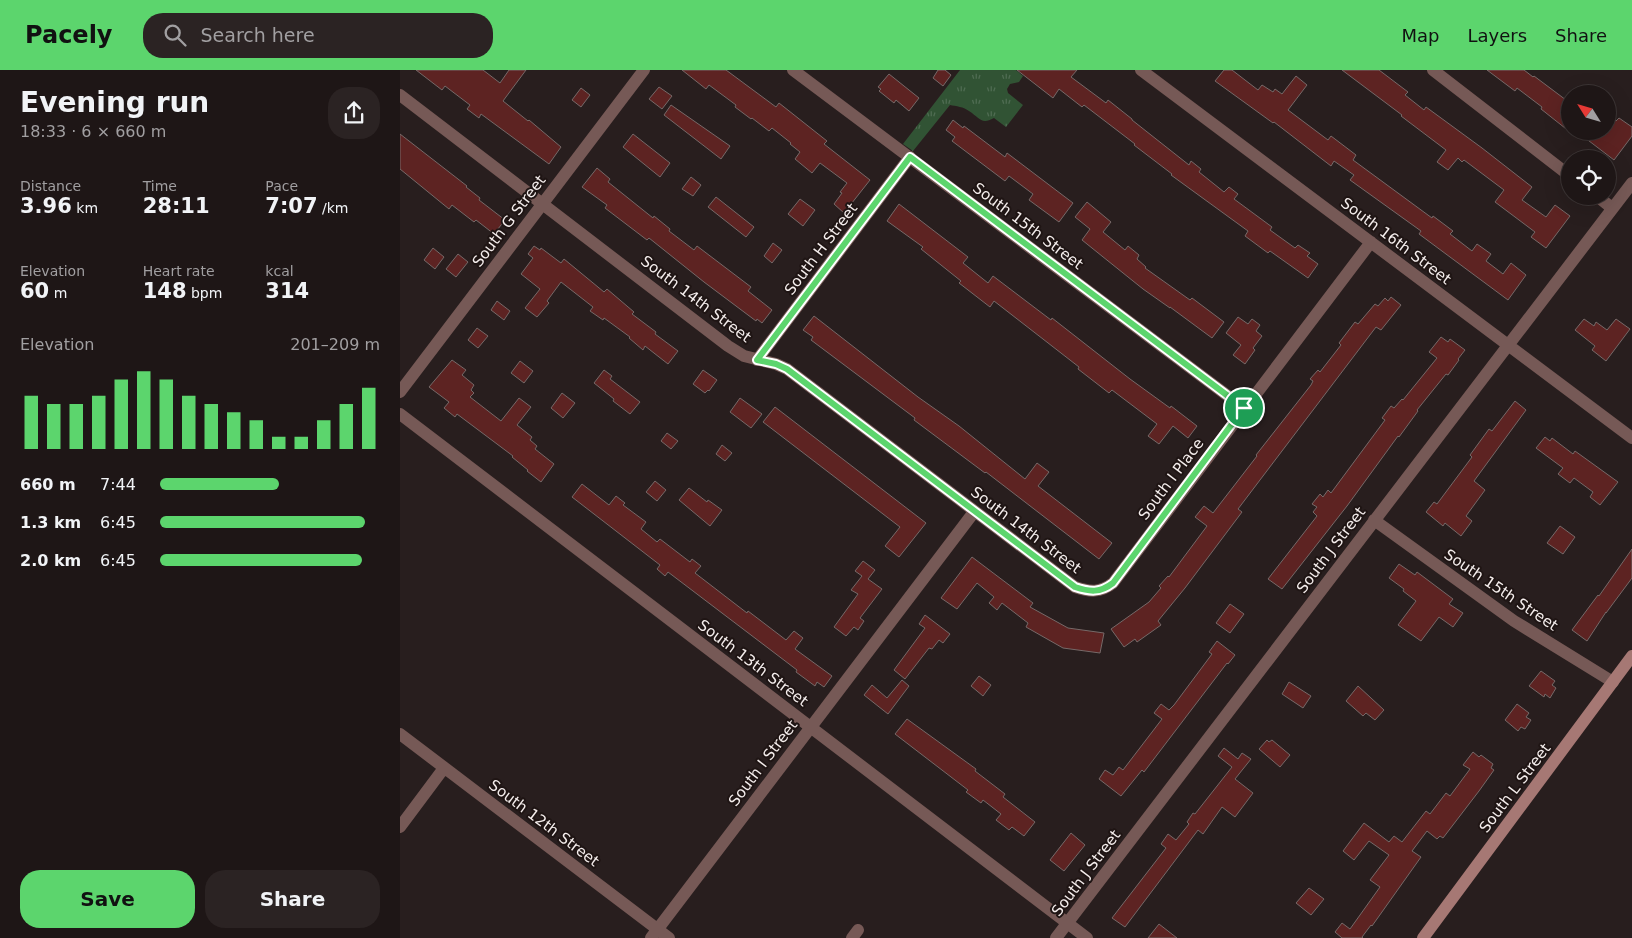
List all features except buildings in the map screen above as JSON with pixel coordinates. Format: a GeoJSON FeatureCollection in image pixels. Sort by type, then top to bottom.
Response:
{"type":"FeatureCollection","features":[{"type":"Feature","properties":{"kind":"street","name":"South G Street"},"geometry":{"type":"LineString","coordinates":[[400,392],[644,70]]}},
{"type":"Feature","properties":{"kind":"street","name":"South 15th Street"},"geometry":{"type":"LineString","coordinates":[[793,70],[1244,408]]}},
{"type":"Feature","properties":{"kind":"street","name":"South 16th Street"},"geometry":{"type":"LineString","coordinates":[[1141,70],[1632,438]]}},
{"type":"Feature","properties":{"kind":"street"},"geometry":{"type":"LineString","coordinates":[[1433,70],[1561,169]]}},
{"type":"Feature","properties":{"kind":"street","name":"South 14th Street"},"geometry":{"type":"LineString","coordinates":[[400,95],[728,346],[744,356],[776,364],[787,369],[1075,587]]}},
{"type":"Feature","properties":{"kind":"street","name":"South H Street"},"geometry":{"type":"LineString","coordinates":[[757,360],[910,157]]}},
{"type":"Feature","properties":{"kind":"street","name":"South J Street"},"geometry":{"type":"LineString","coordinates":[[1056,938],[1632,183]]}},
{"type":"Feature","properties":{"kind":"street"},"geometry":{"type":"LineString","coordinates":[[1608,205],[1612,208]]}},
{"type":"Feature","properties":{"kind":"street","name":"South I Place"},"geometry":{"type":"LineString","coordinates":[[1075,587],[1095,592],[1105,589],[1113,583],[1371,242]]}},
{"type":"Feature","properties":{"kind":"street","name":"South 13th Street"},"geometry":{"type":"LineString","coordinates":[[400,414],[1087,938]]}},
{"type":"Feature","properties":{"kind":"street","name":"South I Street"},"geometry":{"type":"LineString","coordinates":[[654,934],[974,512]]}},
{"type":"Feature","properties":{"kind":"street","name":"South 15th Street"},"geometry":{"type":"LineString","coordinates":[[1374,520],[1514,621],[1613,682]]}},
{"type":"Feature","properties":{"kind":"street","name":"South L Street"},"geometry":{"type":"LineString","coordinates":[[1423,938],[1632,656]]}},
{"type":"Feature","properties":{"kind":"street","name":"South 12th Street"},"geometry":{"type":"LineString","coordinates":[[400,734],[654,934],[669,938]]}},
{"type":"Feature","properties":{"kind":"street"},"geometry":{"type":"LineString","coordinates":[[400,827],[444,768]]}},
{"type":"Feature","properties":{"kind":"green space"},"geometry":{"type":"Polygon","coordinates":[[[960,70],[1016,70],[1023,76],[1019,82],[1010,84],[1007,89],[1008,93],[1023,105],[1006,127],[994,118],[983,121],[965,109],[950,105],[913,151],[903,144],[960,70]]]}},
{"type":"Feature","properties":{"kind":"route"},"geometry":{"type":"LineString","coordinates":[[910,157],[1244,408],[1113,583],[1105,589],[1095,592],[1075,587],[787,369],[776,364],[757,360],[910,157]]}}]}
